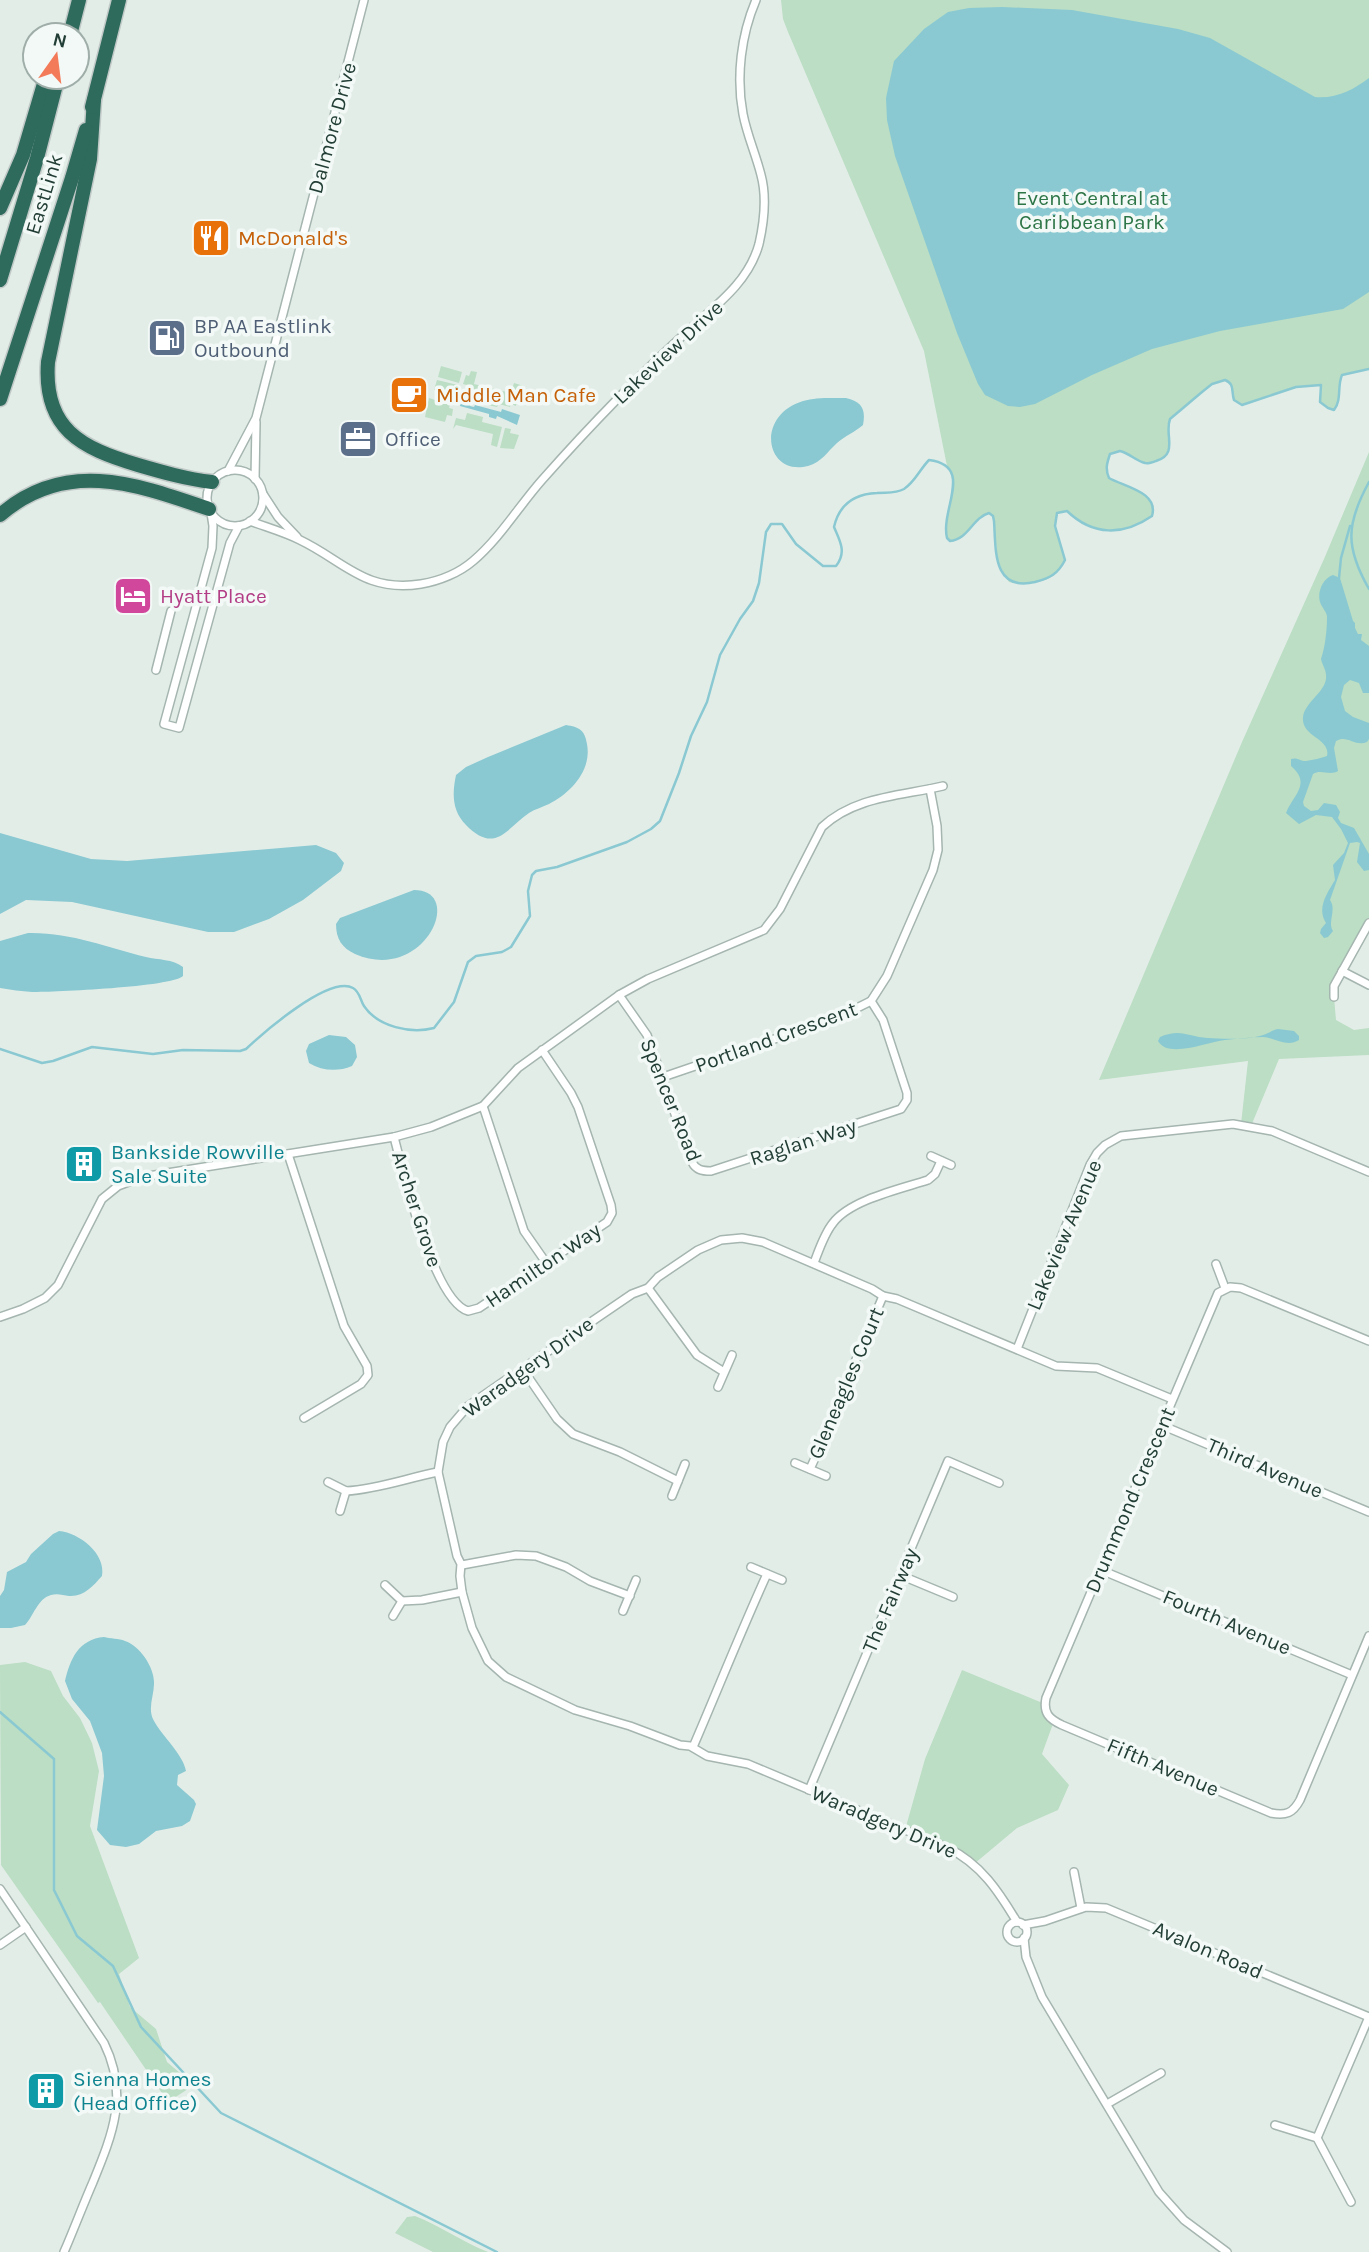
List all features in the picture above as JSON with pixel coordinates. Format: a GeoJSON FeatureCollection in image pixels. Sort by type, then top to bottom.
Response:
{"type":"FeatureCollection","features":[{"type":"Feature","properties":{"kind":"highway"},"geometry":{"type":"LineString","coordinates":[[74,21],[79,0]]}},
{"type":"Feature","properties":{"kind":"highway","name":"EastLink"},"geometry":{"type":"LineString","coordinates":[[0,399],[72,178],[119,0]]}},
{"type":"Feature","properties":{"kind":"highway"},"geometry":{"type":"LineString","coordinates":[[0,208],[23,155],[43,91]]}},
{"type":"Feature","properties":{"kind":"highway","name":"EastLink"},"geometry":{"type":"LineString","coordinates":[[0,280],[54,91]]}},
{"type":"Feature","properties":{"kind":"highway"},"geometry":{"type":"LineString","coordinates":[[94,100],[90,159],[50,350],[47,373],[51,402],[66,428],[92,449],[171,475],[212,482]]}},
{"type":"Feature","properties":{"kind":"highway"},"geometry":{"type":"LineString","coordinates":[[0,515],[26,497],[47,487],[88,480],[135,486],[210,511]]}},
{"type":"Feature","properties":{"kind":"street","name":"Dalmore Drive"},"geometry":{"type":"LineString","coordinates":[[228,471],[256,418],[365,0]]}},
{"type":"Feature","properties":{"kind":"street","name":"Lakeview Drive"},"geometry":{"type":"LineString","coordinates":[[250,521],[300,540],[354,574],[385,584],[424,584],[458,572],[475,560],[571,447],[629,387],[736,286],[755,255],[764,210],[762,177],[746,128],[740,89],[745,34],[755,0]]}},
{"type":"Feature","properties":{"kind":"street","name":"Dalmore Drive"},"geometry":{"type":"LineString","coordinates":[[255,480],[256,418]]}},
{"type":"Feature","properties":{"kind":"street"},"geometry":{"type":"LineString","coordinates":[[210,511],[223,523],[239,526],[250,521],[260,510],[261,489],[255,480],[243,472],[228,471],[212,482],[207,495],[210,511],[213,526],[212,548],[164,724],[179,728],[230,543],[239,526]]}},
{"type":"Feature","properties":{"kind":"street","name":"Lakeview Drive"},"geometry":{"type":"LineString","coordinates":[[261,489],[278,517],[300,540]]}},
{"type":"Feature","properties":{"kind":"street"},"geometry":{"type":"LineString","coordinates":[[156,670],[171,611]]}},
{"type":"Feature","properties":{"kind":"street"},"geometry":{"type":"LineString","coordinates":[[183,653],[198,657]]}},
{"type":"Feature","properties":{"kind":"street"},"geometry":{"type":"LineString","coordinates":[[0,1317],[45,1298],[58,1285],[102,1199],[118,1186],[142,1177],[394,1138],[431,1127],[483,1106],[518,1069],[619,995],[648,979],[764,930],[780,908],[822,827],[833,817],[860,803],[943,786]]}},
{"type":"Feature","properties":{"kind":"street","name":"Portland Crescent"},"geometry":{"type":"LineString","coordinates":[[663,1077],[839,1017],[871,1001],[887,976],[939,850],[930,789]]}},
{"type":"Feature","properties":{"kind":"street"},"geometry":{"type":"LineString","coordinates":[[1334,997],[1334,986],[1369,923]]}},
{"type":"Feature","properties":{"kind":"street"},"geometry":{"type":"LineString","coordinates":[[1342,971],[1369,985]]}},
{"type":"Feature","properties":{"kind":"street","name":"Spencer Road"},"geometry":{"type":"LineString","coordinates":[[619,995],[647,1035],[692,1162],[699,1170]]}},
{"type":"Feature","properties":{"kind":"street","name":"Raglan Way"},"geometry":{"type":"LineString","coordinates":[[699,1170],[711,1171],[896,1112],[905,1105],[906,1093],[883,1020],[871,1001]]}},
{"type":"Feature","properties":{"kind":"street","name":"Hamilton Way"},"geometry":{"type":"LineString","coordinates":[[468,1311],[480,1308],[547,1264],[607,1222],[612,1213],[578,1107],[542,1051]]}},
{"type":"Feature","properties":{"kind":"street"},"geometry":{"type":"LineString","coordinates":[[483,1106],[524,1231],[547,1264]]}},
{"type":"Feature","properties":{"kind":"street","name":"Lakeview Avenue"},"geometry":{"type":"LineString","coordinates":[[1017,1349],[1087,1171],[1097,1153],[1115,1139],[1134,1134],[1222,1124],[1244,1125],[1272,1130],[1369,1172]]}},
{"type":"Feature","properties":{"kind":"street","name":"Archer Grove"},"geometry":{"type":"LineString","coordinates":[[394,1138],[414,1212],[433,1266],[457,1305],[468,1311]]}},
{"type":"Feature","properties":{"kind":"street"},"geometry":{"type":"LineString","coordinates":[[288,1154],[344,1326],[367,1366],[368,1375],[361,1384],[304,1418]]}},
{"type":"Feature","properties":{"kind":"street"},"geometry":{"type":"LineString","coordinates":[[931,1156],[951,1165]]}},
{"type":"Feature","properties":{"kind":"street"},"geometry":{"type":"LineString","coordinates":[[814,1263],[830,1227],[842,1213],[854,1206],[928,1180],[935,1174],[941,1161]]}},
{"type":"Feature","properties":{"kind":"street","name":"Waradgery Drive"},"geometry":{"type":"LineString","coordinates":[[1025,1936],[1020,1924],[989,1880],[964,1857],[744,1763],[707,1756],[693,1747],[575,1710],[506,1677],[493,1666],[479,1646],[468,1619],[460,1576],[462,1566],[457,1556],[438,1472],[443,1442],[461,1413],[494,1388],[524,1371],[615,1305],[638,1291],[649,1288],[658,1277],[698,1250],[728,1238],[754,1239],[814,1263],[883,1296],[897,1299],[1062,1367],[1088,1367],[1108,1372],[1172,1399]]}},
{"type":"Feature","properties":{"kind":"street"},"geometry":{"type":"LineString","coordinates":[[1216,1264],[1225,1288],[1241,1288],[1369,1342]]}},
{"type":"Feature","properties":{"kind":"street"},"geometry":{"type":"LineString","coordinates":[[649,1288],[696,1355],[724,1373]]}},
{"type":"Feature","properties":{"kind":"street","name":"Drummond Crescent"},"geometry":{"type":"LineString","coordinates":[[1048,1717],[1046,1698],[1215,1298],[1225,1288]]}},
{"type":"Feature","properties":{"kind":"street","name":"Gleneagles Court"},"geometry":{"type":"LineString","coordinates":[[810,1469],[883,1296]]}},
{"type":"Feature","properties":{"kind":"street"},"geometry":{"type":"LineString","coordinates":[[718,1387],[732,1355]]}},
{"type":"Feature","properties":{"kind":"street"},"geometry":{"type":"LineString","coordinates":[[524,1371],[557,1419],[573,1434],[620,1452],[678,1481]]}},
{"type":"Feature","properties":{"kind":"street","name":"Third Avenue"},"geometry":{"type":"LineString","coordinates":[[1161,1425],[1369,1512]]}},
{"type":"Feature","properties":{"kind":"street","name":"The Fairway"},"geometry":{"type":"LineString","coordinates":[[809,1790],[948,1461],[999,1483]]}},
{"type":"Feature","properties":{"kind":"street","name":"Gleneagles Court"},"geometry":{"type":"LineString","coordinates":[[795,1463],[826,1476]]}},
{"type":"Feature","properties":{"kind":"street"},"geometry":{"type":"LineString","coordinates":[[672,1496],[685,1464]]}},
{"type":"Feature","properties":{"kind":"street"},"geometry":{"type":"LineString","coordinates":[[328,1482],[346,1491],[377,1488],[394,1481],[438,1472]]}},
{"type":"Feature","properties":{"kind":"street"},"geometry":{"type":"LineString","coordinates":[[340,1511],[346,1491]]}},
{"type":"Feature","properties":{"kind":"street"},"geometry":{"type":"LineString","coordinates":[[462,1566],[516,1555],[536,1556],[630,1596]]}},
{"type":"Feature","properties":{"kind":"street"},"geometry":{"type":"LineString","coordinates":[[751,1567],[782,1580]]}},
{"type":"Feature","properties":{"kind":"street","name":"Fourth Avenue"},"geometry":{"type":"LineString","coordinates":[[1101,1570],[1352,1675]]}},
{"type":"Feature","properties":{"kind":"street"},"geometry":{"type":"LineString","coordinates":[[693,1747],[745,1620],[767,1574]]}},
{"type":"Feature","properties":{"kind":"street"},"geometry":{"type":"LineString","coordinates":[[900,1575],[953,1597]]}},
{"type":"Feature","properties":{"kind":"street"},"geometry":{"type":"LineString","coordinates":[[623,1611],[636,1580]]}},
{"type":"Feature","properties":{"kind":"street"},"geometry":{"type":"LineString","coordinates":[[384,1585],[402,1601],[462,1592]]}},
{"type":"Feature","properties":{"kind":"street"},"geometry":{"type":"LineString","coordinates":[[393,1616],[402,1601]]}},
{"type":"Feature","properties":{"kind":"street"},"geometry":{"type":"LineString","coordinates":[[1352,1675],[1369,1636]]}},
{"type":"Feature","properties":{"kind":"street","name":"Fifth Avenue"},"geometry":{"type":"LineString","coordinates":[[1048,1717],[1279,1815],[1293,1811],[1300,1800],[1352,1675]]}},
{"type":"Feature","properties":{"kind":"street"},"geometry":{"type":"LineString","coordinates":[[1074,1872],[1081,1908]]}},
{"type":"Feature","properties":{"kind":"street"},"geometry":{"type":"LineString","coordinates":[[0,1889],[104,2043],[111,2057],[117,2085],[116,2114],[108,2145],[64,2252]]}},
{"type":"Feature","properties":{"kind":"street","name":"Waradgery Drive"},"geometry":{"type":"LineString","coordinates":[[1005,1904],[1008,1935],[1014,1941]]}},
{"type":"Feature","properties":{"kind":"street","name":"Avalon Road"},"geometry":{"type":"LineString","coordinates":[[1014,1941],[1045,1922],[1081,1908],[1113,1910],[1369,2017]]}},
{"type":"Feature","properties":{"kind":"street","name":"Avalon Road"},"geometry":{"type":"LineString","coordinates":[[1009,1926],[1045,1922]]}},
{"type":"Feature","properties":{"kind":"street"},"geometry":{"type":"LineString","coordinates":[[0,1945],[26,1927]]}},
{"type":"Feature","properties":{"kind":"street"},"geometry":{"type":"LineString","coordinates":[[1025,1936],[1026,1957]]}},
{"type":"Feature","properties":{"kind":"street"},"geometry":{"type":"LineString","coordinates":[[1014,1941],[1026,1957],[1049,2010],[1166,2202],[1184,2220],[1227,2252]]}},
{"type":"Feature","properties":{"kind":"street"},"geometry":{"type":"LineString","coordinates":[[1317,2138],[1369,2017]]}},
{"type":"Feature","properties":{"kind":"street"},"geometry":{"type":"LineString","coordinates":[[1107,2104],[1161,2073]]}},
{"type":"Feature","properties":{"kind":"street"},"geometry":{"type":"LineString","coordinates":[[1275,2125],[1317,2138],[1351,2202]]}},
{"type":"Feature","properties":{"kind":"green space","name":"Event Central at Caribbean Park"},"geometry":{"type":"Polygon","coordinates":[[[781,0],[1369,0],[1369,369],[1342,375],[1338,402],[1334,410],[1320,402],[1321,385],[1296,387],[1242,405],[1234,400],[1228,382],[1225,380],[1212,384],[1170,419],[1169,449],[1163,458],[1146,463],[1120,451],[1110,454],[1107,466],[1109,478],[1146,496],[1153,508],[1152,516],[1130,527],[1108,530],[1087,525],[1067,511],[1058,513],[1055,526],[1065,560],[1061,568],[1043,581],[1021,584],[1009,582],[998,563],[993,516],[983,516],[956,539],[950,541],[947,538],[952,483],[924,351],[788,32],[783,19],[781,0]]]}},
{"type":"Feature","properties":{"kind":"green space"},"geometry":{"type":"Polygon","coordinates":[[[441,366],[462,372],[459,383],[438,377],[441,366]]]}},
{"type":"Feature","properties":{"kind":"green space"},"geometry":{"type":"Polygon","coordinates":[[[471,371],[477,372],[474,384],[511,393],[514,383],[524,386],[523,391],[518,390],[516,406],[499,404],[497,407],[483,404],[484,399],[465,396],[467,385],[463,384],[466,375],[469,376],[471,371]]]}},
{"type":"Feature","properties":{"kind":"green space"},"geometry":{"type":"Polygon","coordinates":[[[437,380],[458,385],[456,396],[434,390],[437,380]]]}},
{"type":"Feature","properties":{"kind":"green space"},"geometry":{"type":"Polygon","coordinates":[[[429,398],[450,405],[449,408],[453,409],[452,416],[447,415],[445,422],[425,417],[429,398]]]}},
{"type":"Feature","properties":{"kind":"green space"},"geometry":{"type":"Polygon","coordinates":[[[467,413],[483,417],[482,422],[502,427],[497,447],[491,445],[493,434],[456,425],[453,429],[456,418],[465,420],[467,413]]]}},
{"type":"Feature","properties":{"kind":"green space"},"geometry":{"type":"Polygon","coordinates":[[[505,428],[511,429],[510,433],[519,435],[514,449],[500,448],[505,428]]]}},
{"type":"Feature","properties":{"kind":"green space"},"geometry":{"type":"Polygon","coordinates":[[[1369,452],[1369,923],[1342,971],[1334,997],[1336,1020],[1354,1030],[1369,1028],[1369,1055],[1279,1059],[1251,1126],[1241,1124],[1248,1061],[1099,1080],[1242,742],[1369,452]]]}},
{"type":"Feature","properties":{"kind":"green space"},"geometry":{"type":"Polygon","coordinates":[[[25,1662],[51,1671],[92,1743],[99,1771],[90,1826],[139,1958],[119,1974],[130,2007],[156,2029],[167,2062],[194,2085],[168,2102],[1,1865],[0,1665],[25,1662]]]}},
{"type":"Feature","properties":{"kind":"green space"},"geometry":{"type":"Polygon","coordinates":[[[962,1670],[1045,1704],[1054,1721],[1042,1754],[1069,1785],[1058,1810],[1017,1828],[974,1864],[905,1830],[925,1759],[962,1670]]]}},
{"type":"Feature","properties":{"kind":"green space"},"geometry":{"type":"Polygon","coordinates":[[[415,2216],[488,2252],[433,2252],[395,2233],[407,2217],[415,2216]]]}},
{"type":"Feature","properties":{"kind":"water","name":"Event Central at Caribbean Park"},"geometry":{"type":"Polygon","coordinates":[[[1002,7],[1072,10],[1178,29],[1210,38],[1315,97],[1344,93],[1369,78],[1369,292],[1343,309],[1220,331],[1152,349],[1035,404],[1008,406],[985,395],[957,333],[895,156],[887,120],[886,98],[894,61],[924,29],[948,12],[1002,7]]]}},
{"type":"Feature","properties":{"kind":"water"},"geometry":{"type":"Polygon","coordinates":[[[461,398],[471,402],[470,406],[501,412],[502,409],[520,415],[517,425],[497,416],[496,419],[489,417],[489,414],[460,406],[461,398]]]}},
{"type":"Feature","properties":{"kind":"water"},"geometry":{"type":"Polygon","coordinates":[[[846,398],[862,407],[863,425],[813,464],[794,467],[783,463],[775,454],[771,443],[777,419],[787,409],[803,401],[846,398]]]}},
{"type":"Feature","properties":{"kind":"water"},"geometry":{"type":"Polygon","coordinates":[[[1333,575],[1340,578],[1355,628],[1358,634],[1362,634],[1361,640],[1369,646],[1369,693],[1363,693],[1359,683],[1350,680],[1344,685],[1341,697],[1345,711],[1369,723],[1369,739],[1363,743],[1344,739],[1336,741],[1334,748],[1338,771],[1313,774],[1303,802],[1311,811],[1318,810],[1324,803],[1336,805],[1341,823],[1354,828],[1369,854],[1369,870],[1364,871],[1357,862],[1360,843],[1350,843],[1330,900],[1333,908],[1333,931],[1324,938],[1320,933],[1326,923],[1322,912],[1326,895],[1335,880],[1333,865],[1344,853],[1348,843],[1332,817],[1316,815],[1299,824],[1286,813],[1300,784],[1297,772],[1291,766],[1291,759],[1306,761],[1327,756],[1325,745],[1306,729],[1303,717],[1326,681],[1321,659],[1326,639],[1327,617],[1319,594],[1324,582],[1333,575]]]}},
{"type":"Feature","properties":{"kind":"water"},"geometry":{"type":"Polygon","coordinates":[[[566,725],[581,730],[585,735],[588,754],[583,772],[565,794],[529,813],[500,836],[493,838],[476,834],[461,820],[454,802],[456,775],[488,757],[566,725]]]}},
{"type":"Feature","properties":{"kind":"water"},"geometry":{"type":"Polygon","coordinates":[[[0,833],[91,859],[127,861],[316,845],[336,853],[344,863],[341,871],[303,900],[269,919],[234,932],[208,932],[72,902],[26,900],[0,914],[0,833]]]}},
{"type":"Feature","properties":{"kind":"water"},"geometry":{"type":"Polygon","coordinates":[[[414,890],[429,894],[436,904],[436,918],[430,933],[418,947],[401,957],[379,960],[355,954],[341,942],[336,924],[340,918],[414,890]]]}},
{"type":"Feature","properties":{"kind":"water"},"geometry":{"type":"Polygon","coordinates":[[[28,933],[73,938],[170,961],[183,967],[183,976],[158,983],[87,990],[32,992],[0,988],[0,941],[28,933]]]}},
{"type":"Feature","properties":{"kind":"water"},"geometry":{"type":"Polygon","coordinates":[[[1278,1029],[1294,1031],[1299,1040],[1290,1043],[1267,1037],[1253,1037],[1278,1029]]]}},
{"type":"Feature","properties":{"kind":"water"},"geometry":{"type":"Polygon","coordinates":[[[1174,1033],[1239,1039],[1179,1049],[1170,1049],[1158,1041],[1160,1037],[1174,1033]]]}},
{"type":"Feature","properties":{"kind":"water"},"geometry":{"type":"Polygon","coordinates":[[[329,1035],[346,1037],[355,1045],[357,1057],[352,1066],[330,1070],[309,1063],[306,1051],[309,1044],[329,1035]]]}},
{"type":"Feature","properties":{"kind":"water"},"geometry":{"type":"Polygon","coordinates":[[[59,1531],[75,1536],[90,1546],[100,1560],[102,1576],[79,1595],[55,1594],[46,1597],[25,1625],[0,1628],[0,1596],[4,1590],[7,1572],[26,1562],[31,1554],[59,1531]]]}},
{"type":"Feature","properties":{"kind":"water"},"geometry":{"type":"Polygon","coordinates":[[[104,1637],[131,1644],[149,1665],[154,1678],[152,1716],[184,1765],[186,1771],[178,1775],[177,1785],[196,1804],[190,1821],[182,1826],[156,1831],[139,1844],[126,1847],[110,1845],[97,1830],[104,1776],[102,1753],[90,1721],[72,1699],[65,1681],[73,1658],[82,1646],[104,1637]]]}},
{"type":"Feature","properties":{"kind":"waterway"},"geometry":{"type":"LineString","coordinates":[[0,1049],[42,1063],[92,1047],[153,1054],[183,1050],[240,1051],[313,997],[342,986],[353,988],[370,1013],[386,1024],[415,1030],[434,1028],[454,1002],[468,962],[476,956],[502,952],[511,947],[530,916],[528,891],[532,875],[536,871],[557,867],[627,842],[660,821],[691,736],[707,702],[720,655],[753,601],[759,583],[766,532],[771,524],[782,524],[796,544],[823,566],[836,566],[842,551],[834,527],[843,507],[854,498],[904,489],[929,460],[943,464],[950,471],[953,480],[946,527],[947,538],[950,541],[962,536],[978,519],[989,513],[993,516],[999,566],[1004,574],[1011,581],[1035,582],[1053,575],[1065,560],[1055,526],[1057,513],[1067,511],[1087,525],[1108,530],[1130,527],[1152,516],[1153,508],[1146,496],[1109,478],[1107,466],[1110,454],[1120,451],[1146,463],[1163,458],[1169,449],[1170,419],[1212,384],[1225,380],[1228,382],[1234,400],[1242,405],[1296,387],[1321,385],[1320,402],[1334,410],[1338,402],[1342,375],[1369,369]]}},
{"type":"Feature","properties":{"kind":"waterway"},"geometry":{"type":"LineString","coordinates":[[1369,482],[1356,511],[1351,536],[1356,560],[1369,589]]}},
{"type":"Feature","properties":{"kind":"waterway"},"geometry":{"type":"LineString","coordinates":[[1339,578],[1341,558],[1350,526]]}},
{"type":"Feature","properties":{"kind":"waterway"},"geometry":{"type":"LineString","coordinates":[[0,1712],[54,1759],[54,1890],[77,1936],[113,1966],[141,2027],[221,2113],[497,2252]]}},
{"type":"Feature","properties":{"kind":"place","name":"McDonald's"},"geometry":{"type":"Point","coordinates":[211,238]}},
{"type":"Feature","properties":{"kind":"place","name":"BP AA Eastlink Outbound"},"geometry":{"type":"Point","coordinates":[167,338]}},
{"type":"Feature","properties":{"kind":"place","name":"Middle Man Cafe"},"geometry":{"type":"Point","coordinates":[409,395]}},
{"type":"Feature","properties":{"kind":"place","name":"Office"},"geometry":{"type":"Point","coordinates":[358,439]}},
{"type":"Feature","properties":{"kind":"place","name":"Hyatt Place"},"geometry":{"type":"Point","coordinates":[133,596]}},
{"type":"Feature","properties":{"kind":"place","name":"Bankside Rowville Sale Suite"},"geometry":{"type":"Point","coordinates":[84,1164]}},
{"type":"Feature","properties":{"kind":"place","name":"Sienna Homes (Head Office)"},"geometry":{"type":"Point","coordinates":[46,2091]}}]}
